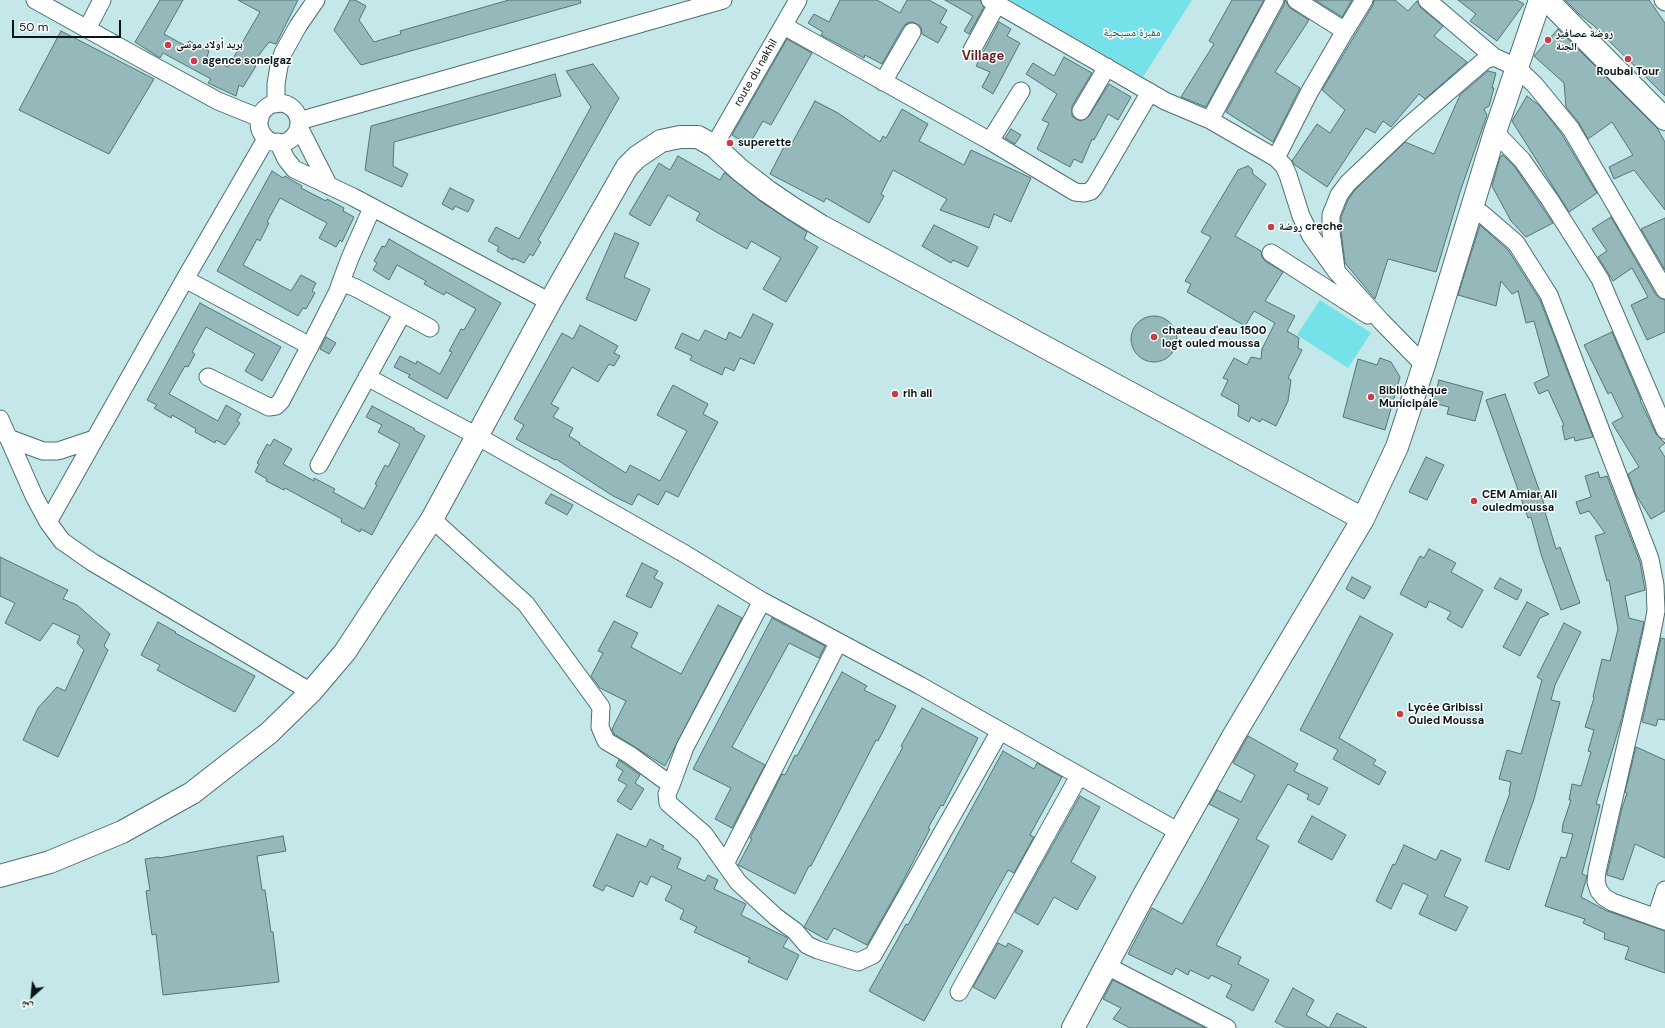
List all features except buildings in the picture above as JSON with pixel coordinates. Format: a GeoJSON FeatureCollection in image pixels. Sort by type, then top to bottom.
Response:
{"type":"FeatureCollection","features":[{"type":"Feature","properties":{"kind":"street"},"geometry":{"type":"LineString","coordinates":[[35,0],[218,100],[260,118]]}},
{"type":"Feature","properties":{"kind":"street"},"geometry":{"type":"LineString","coordinates":[[87,29],[102,0]]}},
{"type":"Feature","properties":{"kind":"street"},"geometry":{"type":"LineString","coordinates":[[276,104],[276,84],[283,53],[298,26],[316,0]]}},
{"type":"Feature","properties":{"kind":"street"},"geometry":{"type":"LineString","coordinates":[[299,124],[723,0]]}},
{"type":"Feature","properties":{"kind":"street"},"geometry":{"type":"LineString","coordinates":[[1210,120],[1275,0]]}},
{"type":"Feature","properties":{"kind":"street"},"geometry":{"type":"LineString","coordinates":[[1296,0],[1345,31],[1346,29]]}},
{"type":"Feature","properties":{"kind":"street"},"geometry":{"type":"LineString","coordinates":[[1276,158],[1310,91],[1364,0]]}},
{"type":"Feature","properties":{"kind":"street"},"geometry":{"type":"LineString","coordinates":[[1426,0],[1494,57],[1516,67],[1535,85],[1571,130],[1665,290]]}},
{"type":"Feature","properties":{"kind":"street"},"geometry":{"type":"LineString","coordinates":[[1073,1028],[1179,832],[1234,735],[1363,519],[1397,448],[1424,365],[1495,132],[1540,0]]}},
{"type":"Feature","properties":{"kind":"street"},"geometry":{"type":"LineString","coordinates":[[1547,0],[1665,119]]}},
{"type":"Feature","properties":{"kind":"street","name":"route du nakhil"},"geometry":{"type":"LineString","coordinates":[[714,146],[784,26],[792,2]]}},
{"type":"Feature","properties":{"kind":"street"},"geometry":{"type":"LineString","coordinates":[[972,50],[993,2],[1166,101],[1210,120],[1276,158],[1284,166],[1301,216],[1311,236],[1336,271],[1381,321],[1424,365]]}},
{"type":"Feature","properties":{"kind":"street"},"geometry":{"type":"LineString","coordinates":[[784,26],[990,142],[1075,192],[1084,193],[1091,191],[1095,186],[1150,92]]}},
{"type":"Feature","properties":{"kind":"street"},"geometry":{"type":"LineString","coordinates":[[883,82],[912,32]]}},
{"type":"Feature","properties":{"kind":"street"},"geometry":{"type":"LineString","coordinates":[[1336,271],[1330,232],[1331,215],[1339,195],[1348,183],[1406,128],[1485,60],[1494,57]]}},
{"type":"Feature","properties":{"kind":"street"},"geometry":{"type":"LineString","coordinates":[[1081,111],[1107,67]]}},
{"type":"Feature","properties":{"kind":"street"},"geometry":{"type":"LineString","coordinates":[[990,142],[1021,91]]}},
{"type":"Feature","properties":{"kind":"street"},"geometry":{"type":"LineString","coordinates":[[329,186],[299,124],[294,110],[288,106],[276,104],[266,108],[260,118],[260,129],[272,141],[294,169],[372,208],[550,302]]}},
{"type":"Feature","properties":{"kind":"street"},"geometry":{"type":"LineString","coordinates":[[272,141],[284,143],[289,141],[297,132],[299,124]]}},
{"type":"Feature","properties":{"kind":"street"},"geometry":{"type":"LineString","coordinates":[[1495,132],[1522,160],[1600,279],[1665,430]]}},
{"type":"Feature","properties":{"kind":"street"},"geometry":{"type":"LineString","coordinates":[[0,876],[50,862],[122,832],[192,793],[269,733],[311,692],[345,652],[432,519],[550,302],[627,167],[637,157],[661,141],[680,136],[698,137],[714,146],[740,170],[792,208],[821,226],[1363,519]]}},
{"type":"Feature","properties":{"kind":"street"},"geometry":{"type":"LineString","coordinates":[[48,522],[185,279],[272,141]]}},
{"type":"Feature","properties":{"kind":"street"},"geometry":{"type":"LineString","coordinates":[[1472,207],[1486,216],[1516,243],[1550,296],[1650,559],[1655,585],[1656,611],[1652,637],[1597,871],[1596,882],[1604,897],[1612,902],[1660,919],[1665,890]]}},
{"type":"Feature","properties":{"kind":"street"},"geometry":{"type":"LineString","coordinates":[[208,377],[269,407],[276,406],[281,401],[338,290],[372,208]]}},
{"type":"Feature","properties":{"kind":"street"},"geometry":{"type":"LineString","coordinates":[[1271,253],[1367,314],[1381,321]]}},
{"type":"Feature","properties":{"kind":"street"},"geometry":{"type":"LineString","coordinates":[[185,279],[310,346]]}},
{"type":"Feature","properties":{"kind":"street"},"geometry":{"type":"LineString","coordinates":[[341,282],[356,288],[430,328]]}},
{"type":"Feature","properties":{"kind":"street"},"geometry":{"type":"LineString","coordinates":[[319,465],[402,314]]}},
{"type":"Feature","properties":{"kind":"street"},"geometry":{"type":"LineString","coordinates":[[367,377],[476,436],[685,554],[762,601],[919,685],[1179,832]]}},
{"type":"Feature","properties":{"kind":"street"},"geometry":{"type":"LineString","coordinates":[[0,419],[34,496],[48,522],[62,541],[73,550],[311,692]]}},
{"type":"Feature","properties":{"kind":"street"},"geometry":{"type":"LineString","coordinates":[[8,438],[43,450],[58,451],[94,439]]}},
{"type":"Feature","properties":{"kind":"street"},"geometry":{"type":"LineString","coordinates":[[432,519],[526,604],[601,707],[600,727],[606,741],[630,755],[671,785]]}},
{"type":"Feature","properties":{"kind":"street"},"geometry":{"type":"LineString","coordinates":[[762,601],[685,746],[667,794],[668,803],[704,834],[738,882],[776,918],[795,931],[807,945],[839,957],[858,962],[873,955],[1000,731]]}},
{"type":"Feature","properties":{"kind":"street"},"geometry":{"type":"LineString","coordinates":[[725,864],[838,643]]}},
{"type":"Feature","properties":{"kind":"street"},"geometry":{"type":"LineString","coordinates":[[959,992],[1078,776]]}},
{"type":"Feature","properties":{"kind":"street"},"geometry":{"type":"LineString","coordinates":[[1107,966],[1227,1028]]}},
{"type":"Feature","properties":{"kind":"green space","name":"مقبرة مسيحية"},"geometry":{"type":"Polygon","coordinates":[[[1009,0],[1192,0],[1143,77],[1009,0]]]}},
{"type":"Feature","properties":{"kind":"green space"},"geometry":{"type":"Polygon","coordinates":[[[1320,300],[1371,333],[1348,368],[1297,335],[1320,300]]]}},
{"type":"Feature","properties":{"kind":"place","name":"روضة عصافير الجنة"},"geometry":{"type":"Point","coordinates":[1548,40]}},
{"type":"Feature","properties":{"kind":"place","name":"بريد أولاد موسى"},"geometry":{"type":"Point","coordinates":[168,45]}},
{"type":"Feature","properties":{"kind":"place","name":"Roubai Tour"},"geometry":{"type":"Point","coordinates":[1628,59]}},
{"type":"Feature","properties":{"kind":"place","name":"agence sonelgaz"},"geometry":{"type":"Point","coordinates":[194,61]}},
{"type":"Feature","properties":{"kind":"place","name":"superette"},"geometry":{"type":"Point","coordinates":[730,143]}},
{"type":"Feature","properties":{"kind":"place","name":"روضة creche"},"geometry":{"type":"Point","coordinates":[1271,227]}},
{"type":"Feature","properties":{"kind":"place","name":"chateau d'eau 1500 logt ouled moussa"},"geometry":{"type":"Point","coordinates":[1154,337]}},
{"type":"Feature","properties":{"kind":"place","name":"rih ali"},"geometry":{"type":"Point","coordinates":[895,394]}},
{"type":"Feature","properties":{"kind":"place","name":"Bibliothèque Municipale"},"geometry":{"type":"Point","coordinates":[1371,397]}},
{"type":"Feature","properties":{"kind":"place","name":"CEM Amiar Ali ouledmoussa"},"geometry":{"type":"Point","coordinates":[1474,501]}},
{"type":"Feature","properties":{"kind":"place","name":"Lycée Gribissi Ouled Moussa"},"geometry":{"type":"Point","coordinates":[1400,714]}},
{"type":"Feature","properties":{"kind":"district","name":"Village"},"geometry":{"type":"Point","coordinates":[983,57]}}]}
